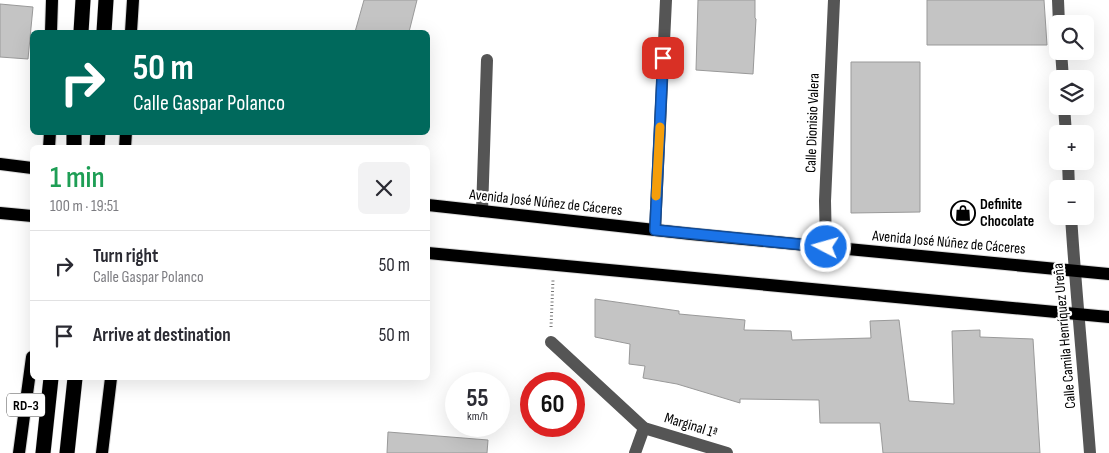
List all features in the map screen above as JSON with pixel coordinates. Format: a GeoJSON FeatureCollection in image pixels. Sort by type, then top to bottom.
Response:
{"type":"FeatureCollection","features":[{"type":"Feature","properties":{"kind":"highway"},"geometry":{"type":"LineString","coordinates":[[81,30],[83,0]]}},
{"type":"Feature","properties":{"kind":"highway"},"geometry":{"type":"LineString","coordinates":[[104,30],[106,0]]}},
{"type":"Feature","properties":{"kind":"highway","name":"RD-3"},"geometry":{"type":"LineString","coordinates":[[43,453],[51,380]]}},
{"type":"Feature","properties":{"kind":"highway"},"geometry":{"type":"LineString","coordinates":[[67,453],[75,380]]}},
{"type":"Feature","properties":{"kind":"main road"},"geometry":{"type":"LineString","coordinates":[[51,30],[52,0]]}},
{"type":"Feature","properties":{"kind":"main road"},"geometry":{"type":"LineString","coordinates":[[131,30],[134,0]]}},
{"type":"Feature","properties":{"kind":"main road"},"geometry":{"type":"LineString","coordinates":[[0,164],[30,168]]}},
{"type":"Feature","properties":{"kind":"main road","name":"Avenida José Núñez de Cáceres"},"geometry":{"type":"LineString","coordinates":[[430,205],[655,230],[1109,274]]}},
{"type":"Feature","properties":{"kind":"main road"},"geometry":{"type":"LineString","coordinates":[[0,213],[30,216]]}},
{"type":"Feature","properties":{"kind":"main road"},"geometry":{"type":"LineString","coordinates":[[430,253],[1109,317]]}},
{"type":"Feature","properties":{"kind":"main road","name":"RD-3"},"geometry":{"type":"LineString","coordinates":[[19,453],[30,372]]}},
{"type":"Feature","properties":{"kind":"main road"},"geometry":{"type":"LineString","coordinates":[[102,453],[111,380]]}},
{"type":"Feature","properties":{"kind":"street"},"geometry":{"type":"LineString","coordinates":[[655,230],[666,0]]}},
{"type":"Feature","properties":{"kind":"street","name":"Calle Dionisio Valera"},"geometry":{"type":"LineString","coordinates":[[826,247],[825,202],[834,0]]}},
{"type":"Feature","properties":{"kind":"street"},"geometry":{"type":"LineString","coordinates":[[1058,0],[1059,15]]}},
{"type":"Feature","properties":{"kind":"street"},"geometry":{"type":"LineString","coordinates":[[482,211],[487,60]]}},
{"type":"Feature","properties":{"kind":"street","name":"Calle Camila Henríquez Ureña"},"geometry":{"type":"LineString","coordinates":[[1072,225],[1090,453]]}},
{"type":"Feature","properties":{"kind":"street"},"geometry":{"type":"LineString","coordinates":[[551,342],[644,428],[635,453]]}},
{"type":"Feature","properties":{"kind":"street","name":"Marginal 1ª"},"geometry":{"type":"LineString","coordinates":[[644,428],[728,453]]}},
{"type":"Feature","properties":{"kind":"path"},"geometry":{"type":"LineString","coordinates":[[551,342],[554,265]]}},
{"type":"Feature","properties":{"kind":"building"},"geometry":{"type":"Polygon","coordinates":[[[364,0],[417,0],[410,30],[356,30],[364,0]]]}},
{"type":"Feature","properties":{"kind":"building"},"geometry":{"type":"Polygon","coordinates":[[[698,0],[755,0],[756,19],[753,74],[696,70],[698,0]]]}},
{"type":"Feature","properties":{"kind":"building"},"geometry":{"type":"Polygon","coordinates":[[[927,0],[1044,0],[1047,45],[927,45],[927,0]]]}},
{"type":"Feature","properties":{"kind":"building"},"geometry":{"type":"Polygon","coordinates":[[[0,4],[33,7],[28,59],[0,57],[0,4]]]}},
{"type":"Feature","properties":{"kind":"building"},"geometry":{"type":"Polygon","coordinates":[[[851,62],[920,62],[920,212],[851,213],[851,62]]]}},
{"type":"Feature","properties":{"kind":"building"},"geometry":{"type":"Polygon","coordinates":[[[595,299],[679,311],[679,314],[745,320],[744,330],[791,331],[792,340],[871,338],[870,321],[899,320],[909,401],[954,404],[952,331],[980,330],[980,337],[1033,339],[1040,453],[883,453],[880,423],[820,423],[819,400],[740,399],[740,403],[677,384],[643,378],[645,366],[629,364],[630,344],[595,337],[595,299]]]}},
{"type":"Feature","properties":{"kind":"building"},"geometry":{"type":"Polygon","coordinates":[[[388,432],[488,440],[487,453],[387,453],[388,432]]]}},
{"type":"Feature","properties":{"kind":"slow traffic"},"geometry":{"type":"LineString","coordinates":[[656,196],[660,127]]}},
{"type":"Feature","properties":{"kind":"place","name":"Definite Chocolate"},"geometry":{"type":"Point","coordinates":[963,213]}},
{"type":"Feature","properties":{"kind":"route"},"geometry":{"type":"LineString","coordinates":[[663,58],[655,230],[826,247]]}}]}
